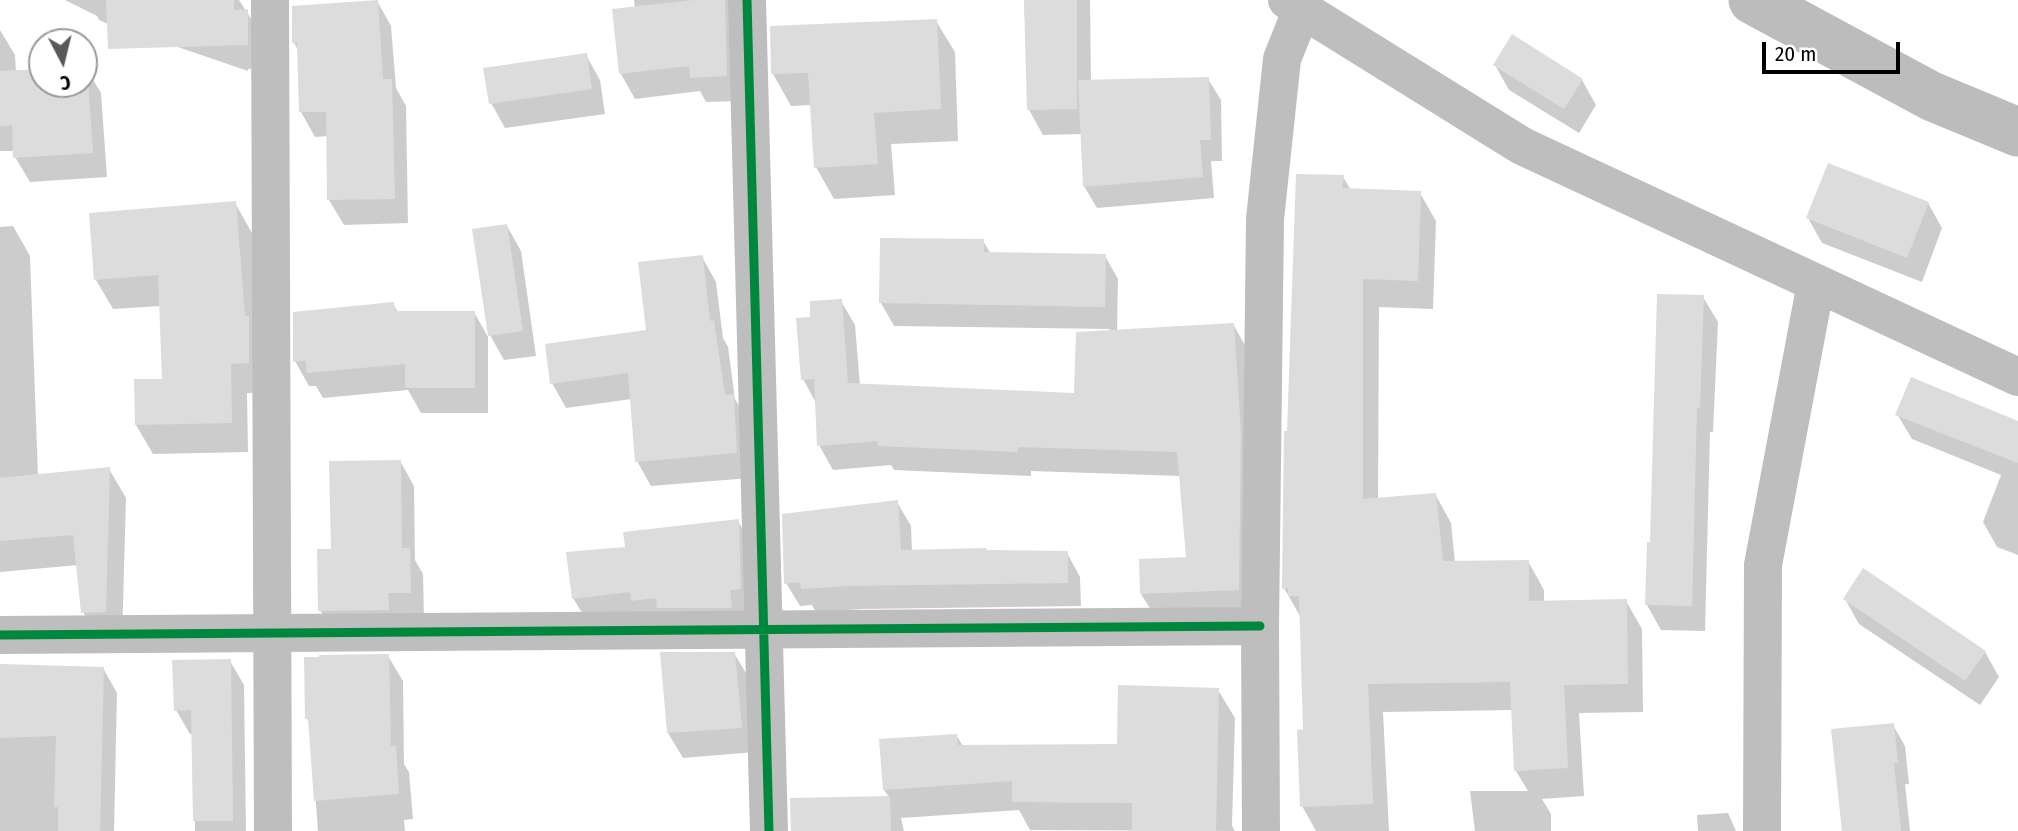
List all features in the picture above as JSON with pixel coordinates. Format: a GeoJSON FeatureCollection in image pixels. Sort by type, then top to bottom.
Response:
{"type":"FeatureCollection","features":[{"type":"Feature","properties":{"kind":"street"},"geometry":{"type":"LineString","coordinates":[[270,0],[273,831]]}},
{"type":"Feature","properties":{"kind":"street"},"geometry":{"type":"LineString","coordinates":[[747,0],[769,831]]}},
{"type":"Feature","properties":{"kind":"street"},"geometry":{"type":"LineString","coordinates":[[1261,831],[1260,626],[1265,219],[1282,59],[1294,4],[1522,146],[2018,377]]}},
{"type":"Feature","properties":{"kind":"street"},"geometry":{"type":"LineString","coordinates":[[1762,831],[1763,565],[1816,283]]}},
{"type":"Feature","properties":{"kind":"street"},"geometry":{"type":"LineString","coordinates":[[0,635],[1260,626]]}},
{"type":"Feature","properties":{"kind":"building"},"geometry":{"type":"Polygon","coordinates":[[[106,0],[234,0],[234,10],[248,9],[248,45],[108,49],[106,0]]]}},
{"type":"Feature","properties":{"kind":"building"},"geometry":{"type":"Polygon","coordinates":[[[378,0],[383,79],[392,79],[395,199],[327,200],[326,112],[299,112],[297,43],[292,43],[292,6],[378,0]]]}},
{"type":"Feature","properties":{"kind":"building"},"geometry":{"type":"Polygon","coordinates":[[[694,0],[725,0],[727,76],[690,78],[689,66],[619,74],[612,9],[694,0]]]}},
{"type":"Feature","properties":{"kind":"building"},"geometry":{"type":"Polygon","coordinates":[[[1024,0],[1077,0],[1077,109],[1027,110],[1024,0]]]}},
{"type":"Feature","properties":{"kind":"building"},"geometry":{"type":"Polygon","coordinates":[[[937,19],[941,109],[874,113],[878,164],[814,168],[808,73],[771,74],[770,26],[937,19]]]}},
{"type":"Feature","properties":{"kind":"building"},"geometry":{"type":"Polygon","coordinates":[[[1512,34],[1583,79],[1564,109],[1493,65],[1512,34]]]}},
{"type":"Feature","properties":{"kind":"building"},"geometry":{"type":"Polygon","coordinates":[[[587,53],[592,89],[489,104],[483,68],[587,53]]]}},
{"type":"Feature","properties":{"kind":"building"},"geometry":{"type":"Polygon","coordinates":[[[28,70],[28,98],[89,98],[93,153],[13,158],[12,125],[0,126],[0,71],[28,70]]]}},
{"type":"Feature","properties":{"kind":"building"},"geometry":{"type":"Polygon","coordinates":[[[1209,77],[1211,140],[1200,140],[1203,177],[1083,187],[1078,80],[1209,77]]]}},
{"type":"Feature","properties":{"kind":"building"},"geometry":{"type":"Polygon","coordinates":[[[1828,163],[1929,202],[1907,258],[1806,218],[1828,163]]]}},
{"type":"Feature","properties":{"kind":"building"},"geometry":{"type":"Polygon","coordinates":[[[1296,174],[1344,175],[1342,188],[1421,191],[1418,281],[1363,279],[1363,499],[1436,493],[1443,561],[1529,560],[1529,601],[1627,599],[1628,684],[1564,685],[1568,768],[1514,771],[1510,682],[1368,684],[1373,804],[1300,807],[1297,730],[1303,729],[1299,596],[1288,596],[1288,588],[1282,589],[1284,431],[1287,431],[1296,174]]]}},
{"type":"Feature","properties":{"kind":"building"},"geometry":{"type":"Polygon","coordinates":[[[236,201],[245,316],[249,316],[249,363],[231,364],[232,423],[135,425],[134,379],[162,379],[158,275],[94,280],[89,213],[236,201]]]}},
{"type":"Feature","properties":{"kind":"building"},"geometry":{"type":"Polygon","coordinates":[[[507,224],[523,331],[488,336],[472,229],[507,224]]]}},
{"type":"Feature","properties":{"kind":"building"},"geometry":{"type":"Polygon","coordinates":[[[880,238],[984,239],[984,252],[1106,254],[1105,307],[879,303],[880,238]]]}},
{"type":"Feature","properties":{"kind":"building"},"geometry":{"type":"Polygon","coordinates":[[[703,255],[710,321],[714,320],[725,395],[734,394],[737,453],[635,462],[628,373],[550,384],[545,344],[646,330],[638,262],[703,255]]]}},
{"type":"Feature","properties":{"kind":"building"},"geometry":{"type":"Polygon","coordinates":[[[1657,294],[1704,295],[1700,408],[1697,408],[1692,606],[1645,605],[1647,542],[1650,542],[1657,294]]]}},
{"type":"Feature","properties":{"kind":"building"},"geometry":{"type":"Polygon","coordinates":[[[842,299],[848,383],[1074,393],[1076,332],[1234,323],[1241,432],[1239,590],[1140,594],[1139,559],[1186,557],[1177,452],[1018,447],[1018,452],[878,446],[877,441],[817,446],[814,379],[801,380],[796,318],[810,317],[810,301],[842,299]]]}},
{"type":"Feature","properties":{"kind":"building"},"geometry":{"type":"Polygon","coordinates":[[[394,302],[395,311],[475,311],[475,388],[405,388],[405,364],[307,373],[306,361],[293,362],[293,312],[394,302]]]}},
{"type":"Feature","properties":{"kind":"building"},"geometry":{"type":"Polygon","coordinates":[[[1911,377],[2018,421],[2018,463],[1895,415],[1911,377]]]}},
{"type":"Feature","properties":{"kind":"building"},"geometry":{"type":"Polygon","coordinates":[[[401,460],[402,548],[410,548],[411,593],[388,593],[389,610],[318,611],[317,549],[331,549],[329,461],[401,460]]]}},
{"type":"Feature","properties":{"kind":"building"},"geometry":{"type":"Polygon","coordinates":[[[110,467],[106,612],[81,613],[73,535],[0,541],[0,478],[110,467]]]}},
{"type":"Feature","properties":{"kind":"building"},"geometry":{"type":"Polygon","coordinates":[[[898,500],[901,550],[986,548],[1068,551],[1068,583],[801,589],[800,582],[784,584],[782,514],[898,500]]]}},
{"type":"Feature","properties":{"kind":"building"},"geometry":{"type":"Polygon","coordinates":[[[739,519],[741,589],[730,590],[732,608],[657,608],[656,598],[631,601],[630,592],[572,599],[566,552],[625,547],[623,532],[739,519]]]}},
{"type":"Feature","properties":{"kind":"building"},"geometry":{"type":"Polygon","coordinates":[[[1863,568],[1986,651],[1965,681],[1843,599],[1863,568]]]}},
{"type":"Feature","properties":{"kind":"building"},"geometry":{"type":"Polygon","coordinates":[[[660,652],[735,652],[742,728],[667,733],[660,652]]]}},
{"type":"Feature","properties":{"kind":"building"},"geometry":{"type":"Polygon","coordinates":[[[389,654],[391,746],[396,746],[399,794],[314,801],[308,719],[305,719],[304,657],[389,654]]]}},
{"type":"Feature","properties":{"kind":"building"},"geometry":{"type":"Polygon","coordinates":[[[231,659],[233,821],[193,821],[191,710],[174,711],[172,660],[231,659]]]}},
{"type":"Feature","properties":{"kind":"building"},"geometry":{"type":"Polygon","coordinates":[[[0,664],[104,667],[100,831],[58,831],[58,807],[54,807],[56,736],[0,738],[0,664]]]}},
{"type":"Feature","properties":{"kind":"building"},"geometry":{"type":"Polygon","coordinates":[[[1118,685],[1219,688],[1216,831],[1132,831],[1132,803],[1012,802],[1012,781],[883,790],[879,739],[957,734],[958,745],[1117,744],[1118,685]]]}},
{"type":"Feature","properties":{"kind":"building"},"geometry":{"type":"Polygon","coordinates":[[[1894,723],[1898,763],[1894,763],[1901,831],[1842,831],[1831,729],[1894,723]]]}},
{"type":"Feature","properties":{"kind":"building"},"geometry":{"type":"Polygon","coordinates":[[[890,796],[891,831],[791,831],[790,798],[890,796]]]}},
{"type":"Feature","properties":{"kind":"waterway"},"geometry":{"type":"LineString","coordinates":[[1753,0],[1931,96],[2018,132]]}},
{"type":"Feature","properties":{"kind":"cycle path"},"geometry":{"type":"LineString","coordinates":[[747,0],[769,831]]}},
{"type":"Feature","properties":{"kind":"cycle path"},"geometry":{"type":"LineString","coordinates":[[0,635],[1260,626]]}}]}
